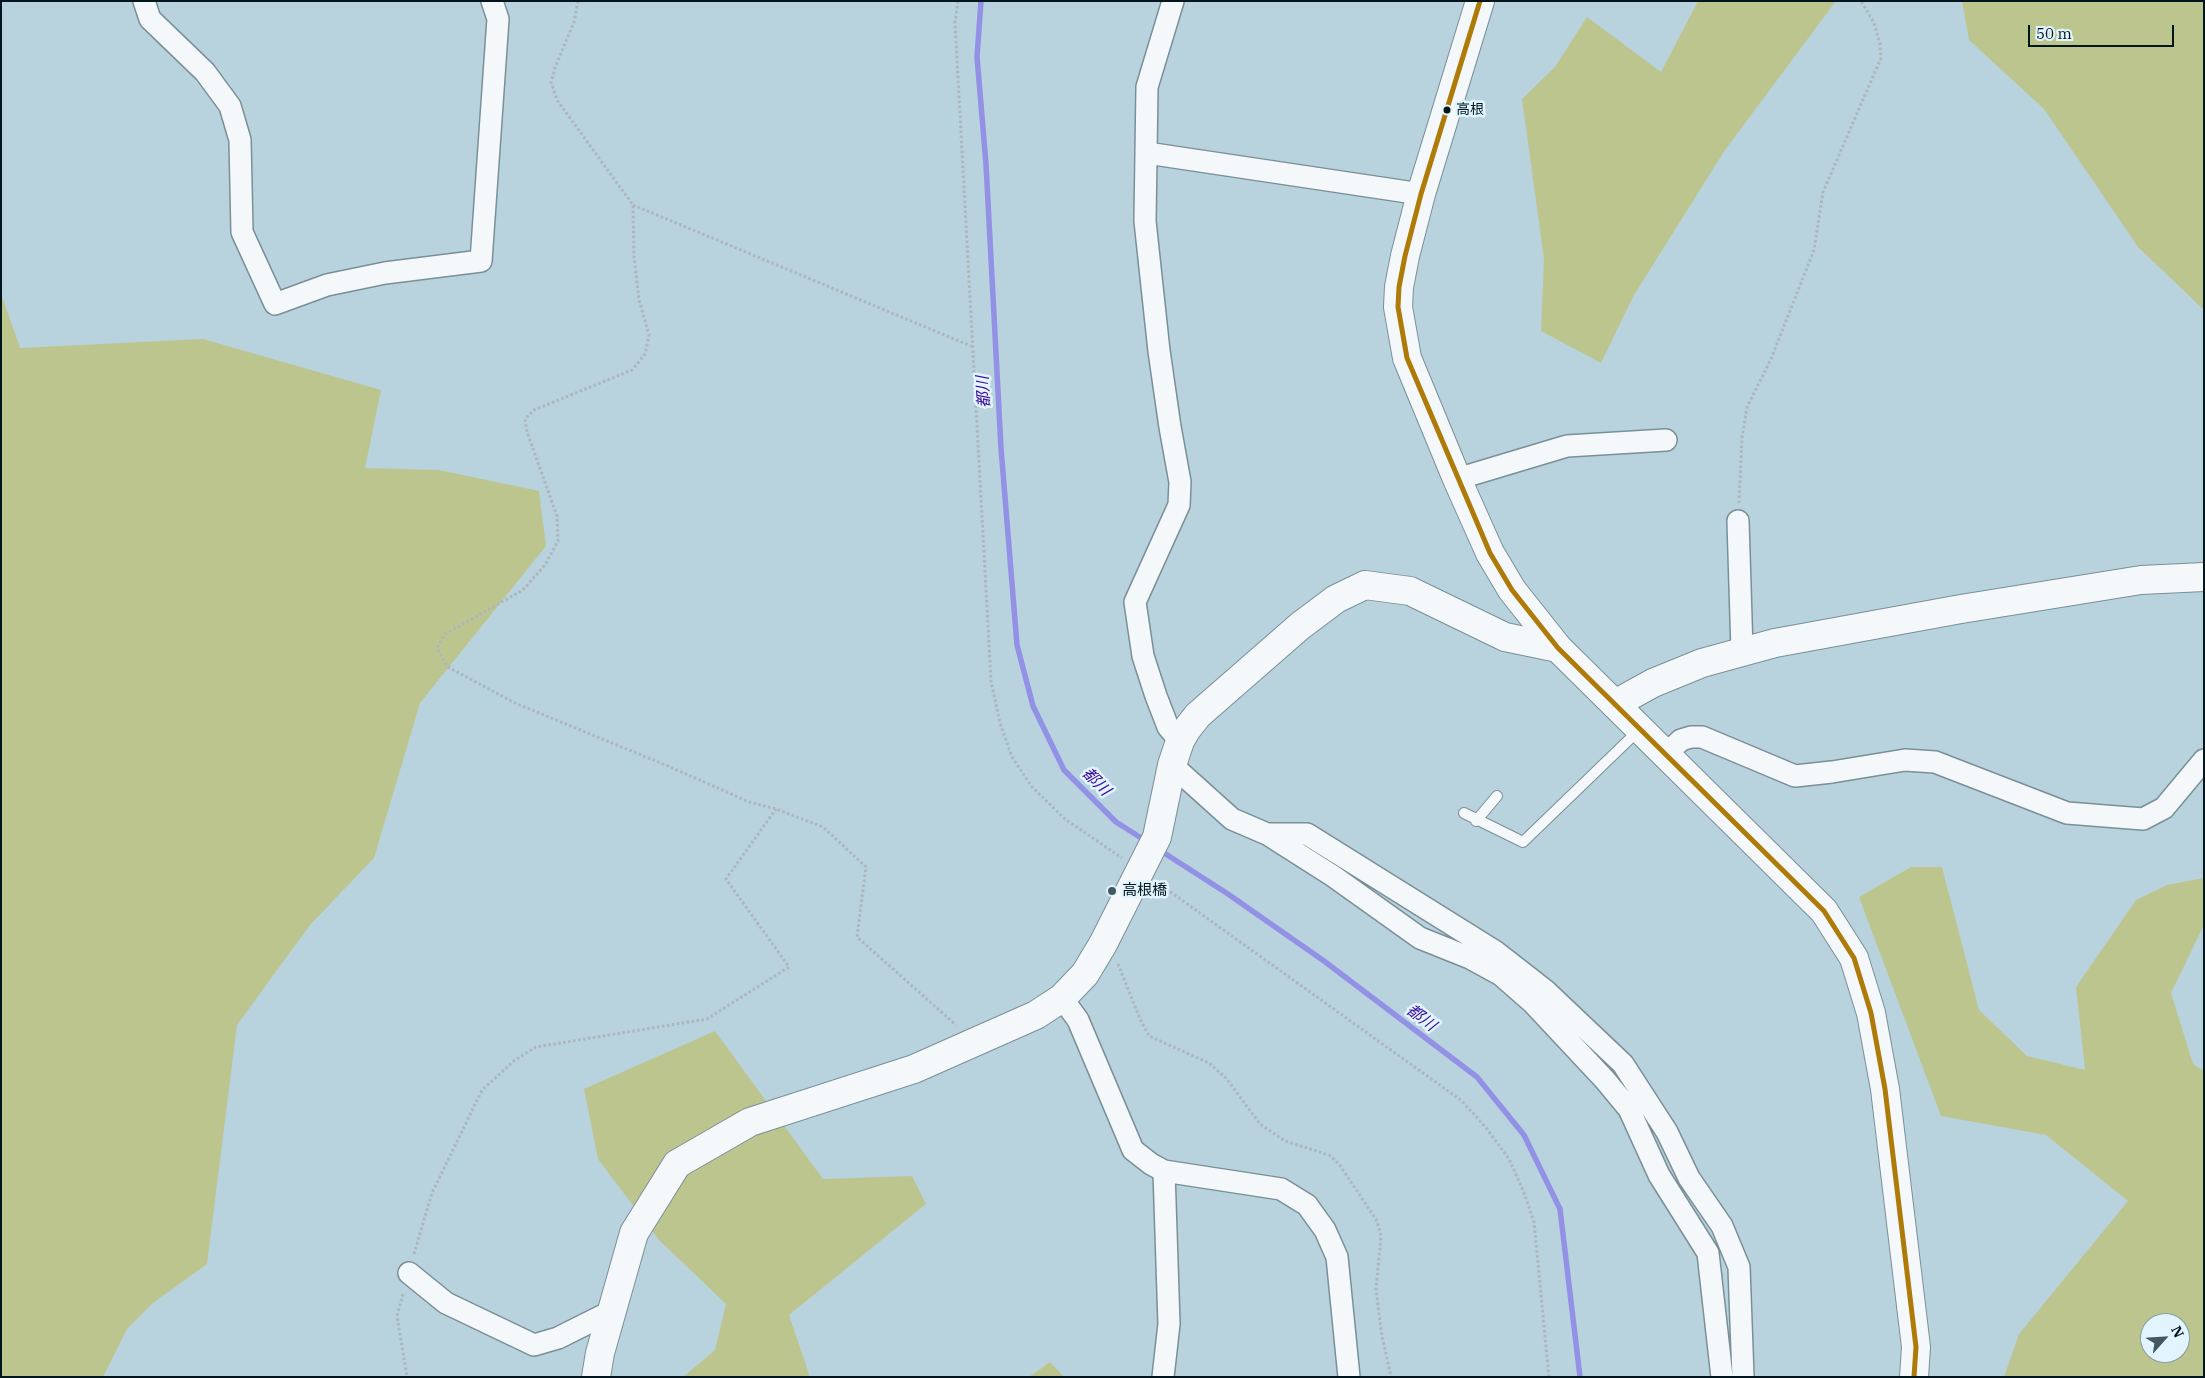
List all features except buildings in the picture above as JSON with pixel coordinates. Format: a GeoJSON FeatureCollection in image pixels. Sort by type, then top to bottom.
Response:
{"type":"FeatureCollection","features":[{"type":"Feature","properties":{"kind":"main road"},"geometry":{"type":"LineString","coordinates":[[1480,1],[1421,194],[1405,256],[1399,286],[1398,307],[1407,358],[1456,479],[1490,553],[1512,590],[1558,648],[1824,911],[1854,958],[1871,1013],[1885,1089],[1916,1346],[1914,1377]]}},
{"type":"Feature","properties":{"kind":"main road"},"geometry":{"type":"LineString","coordinates":[[1615,704],[1653,683],[1702,663],[1742,651],[1951,611],[2122,583],[2141,580],[2204,577]]}},
{"type":"Feature","properties":{"kind":"main road"},"geometry":{"type":"LineString","coordinates":[[596,1377],[634,1233],[677,1164],[750,1122],[914,1069],[1036,1014],[1062,998],[1085,974],[1103,944],[1157,837],[1176,753],[1198,715],[1300,626],[1336,599],[1365,585],[1410,591],[1505,637],[1558,648]]}},
{"type":"Feature","properties":{"kind":"street"},"geometry":{"type":"LineString","coordinates":[[144,1],[150,19],[205,72],[230,106],[240,140],[242,232],[274,304],[327,285],[386,274],[482,261],[498,19],[492,1]]}},
{"type":"Feature","properties":{"kind":"street"},"geometry":{"type":"LineString","coordinates":[[1172,1],[1147,87],[1146,221],[1159,351],[1180,482],[1178,505],[1135,602],[1143,656],[1176,753],[1232,818],[1267,834],[1333,876],[1420,938],[1470,958],[1501,975],[1533,1003],[1605,1080],[1629,1109],[1659,1175],[1708,1253],[1722,1377]]}},
{"type":"Feature","properties":{"kind":"street"},"geometry":{"type":"LineString","coordinates":[[1147,153],[1421,194]]}},
{"type":"Feature","properties":{"kind":"street"},"geometry":{"type":"LineString","coordinates":[[1456,479],[1567,446],[1666,440]]}},
{"type":"Feature","properties":{"kind":"street"},"geometry":{"type":"LineString","coordinates":[[1738,521],[1742,651]]}},
{"type":"Feature","properties":{"kind":"street"},"geometry":{"type":"LineString","coordinates":[[1666,754],[1681,740],[1691,737],[1702,737],[1795,776],[1906,760],[1935,762],[2067,813],[2143,819],[2164,808],[2204,760]]}},
{"type":"Feature","properties":{"kind":"street"},"geometry":{"type":"LineString","coordinates":[[1267,834],[1307,834],[1488,947],[1546,991],[1623,1064],[1667,1132],[1689,1178],[1722,1226],[1739,1267],[1743,1377]]}},
{"type":"Feature","properties":{"kind":"street"},"geometry":{"type":"LineString","coordinates":[[1062,998],[1078,1020],[1133,1150],[1164,1171],[1280,1189],[1307,1205],[1325,1230],[1337,1257],[1349,1377]]}},
{"type":"Feature","properties":{"kind":"street"},"geometry":{"type":"LineString","coordinates":[[1163,1377],[1169,1324],[1164,1171]]}},
{"type":"Feature","properties":{"kind":"street"},"geometry":{"type":"LineString","coordinates":[[409,1273],[446,1302],[534,1345],[558,1338],[612,1311]]}},
{"type":"Feature","properties":{"kind":"lane"},"geometry":{"type":"LineString","coordinates":[[1464,814],[1523,842],[1640,729]]}},
{"type":"Feature","properties":{"kind":"lane"},"geometry":{"type":"LineString","coordinates":[[1476,821],[1498,796]]}},
{"type":"Feature","properties":{"kind":"path"},"geometry":{"type":"LineString","coordinates":[[578,1],[574,22],[551,82],[557,100],[633,205],[972,346]]}},
{"type":"Feature","properties":{"kind":"path"},"geometry":{"type":"LineString","coordinates":[[1738,521],[1742,438],[1748,407],[1771,360],[1814,250],[1823,192],[1881,58],[1880,44],[1874,23],[1862,1]]}},
{"type":"Feature","properties":{"kind":"path"},"geometry":{"type":"LineString","coordinates":[[633,205],[634,257],[639,300],[649,335],[646,354],[632,370],[534,410],[526,419],[527,432],[558,516],[558,541],[545,566],[523,590],[445,634],[437,648],[448,667],[514,703],[675,769],[749,802],[776,809],[823,827],[866,867],[857,937],[975,1042]]}},
{"type":"Feature","properties":{"kind":"path"},"geometry":{"type":"LineString","coordinates":[[407,1377],[397,1316],[432,1192],[482,1090],[515,1060],[536,1047],[707,1019],[789,966],[726,879],[776,809]]}},
{"type":"Feature","properties":{"kind":"path"},"geometry":{"type":"LineString","coordinates":[[1103,944],[1118,964],[1140,1019],[1149,1036],[1163,1044],[1210,1063],[1226,1078],[1260,1124],[1285,1141],[1329,1155],[1339,1164],[1372,1213],[1377,1221],[1381,1236],[1376,1289],[1391,1377]]}},
{"type":"Feature","properties":{"kind":"green space"},"geometry":{"type":"Polygon","coordinates":[[[1698,1],[1836,1],[1725,150],[1634,295],[1601,363],[1541,331],[1544,259],[1522,99],[1555,67],[1587,17],[1661,72],[1698,1]]]}},
{"type":"Feature","properties":{"kind":"green space"},"geometry":{"type":"Polygon","coordinates":[[[1962,1],[2204,1],[2204,310],[2138,247],[2044,109],[1969,40],[1962,1]]]}},
{"type":"Feature","properties":{"kind":"green space"},"geometry":{"type":"Polygon","coordinates":[[[1,293],[20,348],[203,339],[381,390],[365,468],[439,470],[539,491],[546,546],[420,703],[374,858],[310,925],[237,1025],[207,1264],[153,1303],[127,1329],[103,1377],[1,1377],[1,293]]]}},
{"type":"Feature","properties":{"kind":"green space"},"geometry":{"type":"Polygon","coordinates":[[[1911,867],[1942,867],[1979,1010],[2027,1056],[2085,1070],[2076,987],[2136,900],[2167,885],[2204,878],[2204,925],[2171,993],[2193,1064],[2204,1071],[2204,1377],[2004,1377],[2019,1334],[2128,1201],[2046,1135],[1941,1116],[1859,897],[1911,867]]]}},
{"type":"Feature","properties":{"kind":"green space"},"geometry":{"type":"Polygon","coordinates":[[[715,1031],[823,1179],[912,1176],[926,1204],[789,1315],[810,1377],[683,1377],[715,1350],[726,1304],[659,1240],[598,1159],[584,1089],[715,1031]]]}},
{"type":"Feature","properties":{"kind":"green space"},"geometry":{"type":"Polygon","coordinates":[[[1050,1362],[1064,1377],[1029,1377],[1050,1362]]]}},
{"type":"Feature","properties":{"kind":"waterway","name":"都川"},"geometry":{"type":"LineString","coordinates":[[981,1],[977,57],[986,164],[1001,448],[1017,645],[1033,706],[1064,770],[1116,822],[1146,841]]}},
{"type":"Feature","properties":{"kind":"waterway","name":"都川"},"geometry":{"type":"LineString","coordinates":[[1158,849],[1228,894],[1324,961],[1477,1077],[1524,1135],[1560,1209],[1580,1377]]}},
{"type":"Feature","properties":{"kind":"transit line"},"geometry":{"type":"LineString","coordinates":[[1480,1],[1421,194],[1405,256],[1399,287],[1398,307],[1407,358],[1490,553],[1512,590],[1558,648],[1824,911],[1854,958],[1871,1013],[1885,1089],[1916,1347],[1914,1377]]}},
{"type":"Feature","properties":{"kind":"place","name":"高根"},"geometry":{"type":"Point","coordinates":[1447,110]}},
{"type":"Feature","properties":{"kind":"place","name":"高根橋"},"geometry":{"type":"Point","coordinates":[1112,891]}}]}
